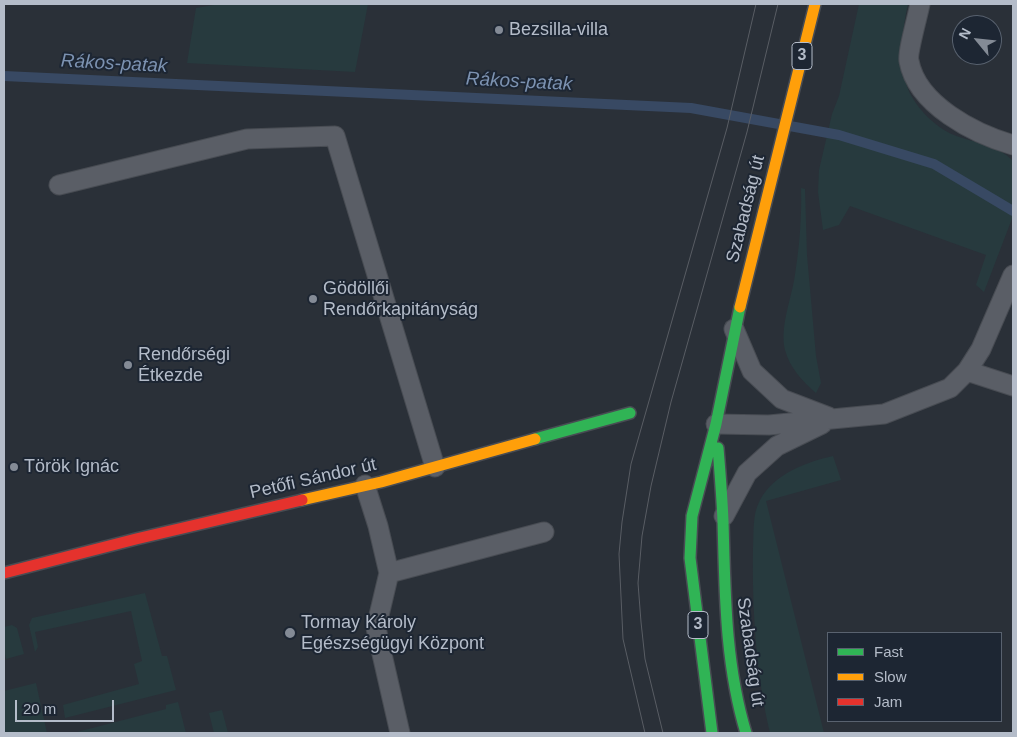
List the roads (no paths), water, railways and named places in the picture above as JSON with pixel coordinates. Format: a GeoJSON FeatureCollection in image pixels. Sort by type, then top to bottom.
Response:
{"type":"FeatureCollection","features":[{"type":"Feature","properties":{"kind":"main road","name":"Szabadság út"},"geometry":{"type":"LineString","coordinates":[[712,733],[690,558],[692,516],[716,424],[734,329],[815,4]]}},
{"type":"Feature","properties":{"kind":"main road","name":"Petőfi Sándor út"},"geometry":{"type":"LineString","coordinates":[[4,573],[136,539],[365,485],[630,413]]}},
{"type":"Feature","properties":{"kind":"main road","name":"Szabadság út"},"geometry":{"type":"LineString","coordinates":[[716,424],[723,518],[724,597],[741,717],[746,733]]}},
{"type":"Feature","properties":{"kind":"lane"},"geometry":{"type":"LineString","coordinates":[[920,4],[908,60],[916,80],[932,102],[946,114],[976,131],[1013,145]]}},
{"type":"Feature","properties":{"kind":"lane"},"geometry":{"type":"LineString","coordinates":[[59,185],[247,139],[335,136],[435,467]]}},
{"type":"Feature","properties":{"kind":"lane"},"geometry":{"type":"LineString","coordinates":[[716,424],[769,425],[884,414],[950,388],[967,371],[981,349],[1013,275]]}},
{"type":"Feature","properties":{"kind":"lane"},"geometry":{"type":"LineString","coordinates":[[734,329],[752,371],[782,399],[832,419]]}},
{"type":"Feature","properties":{"kind":"lane"},"geometry":{"type":"LineString","coordinates":[[967,371],[1013,386]]}},
{"type":"Feature","properties":{"kind":"lane"},"geometry":{"type":"LineString","coordinates":[[723,518],[747,473],[777,446],[832,419]]}},
{"type":"Feature","properties":{"kind":"lane"},"geometry":{"type":"LineString","coordinates":[[365,485],[378,526],[389,573],[376,628],[400,733]]}},
{"type":"Feature","properties":{"kind":"lane"},"geometry":{"type":"LineString","coordinates":[[389,573],[544,532]]}},
{"type":"Feature","properties":{"kind":"waterway","name":"Rákos-patak"},"geometry":{"type":"LineString","coordinates":[[4,76],[691,108],[839,135],[934,164],[1013,211]]}},
{"type":"Feature","properties":{"kind":"tram line"},"geometry":{"type":"LineString","coordinates":[[645,733],[623,639],[619,554],[622,522],[631,464],[727,128],[756,4]]}},
{"type":"Feature","properties":{"kind":"tram line"},"geometry":{"type":"LineString","coordinates":[[663,733],[645,659],[641,622],[638,583],[642,536],[651,486],[671,402],[747,132],[778,4]]}},
{"type":"Feature","properties":{"kind":"place","name":"Bezsilla-villa"},"geometry":{"type":"Point","coordinates":[499,30]}},
{"type":"Feature","properties":{"kind":"place","name":"Gödöllői Rendőrkapitányság"},"geometry":{"type":"Point","coordinates":[313,299]}},
{"type":"Feature","properties":{"kind":"place","name":"Rendőrségi Étkezde"},"geometry":{"type":"Point","coordinates":[128,365]}},
{"type":"Feature","properties":{"kind":"place","name":"Török Ignác"},"geometry":{"type":"Point","coordinates":[14,467]}},
{"type":"Feature","properties":{"kind":"place","name":"Tormay Károly Egészségügyi Központ"},"geometry":{"type":"Point","coordinates":[290,633]}}]}
